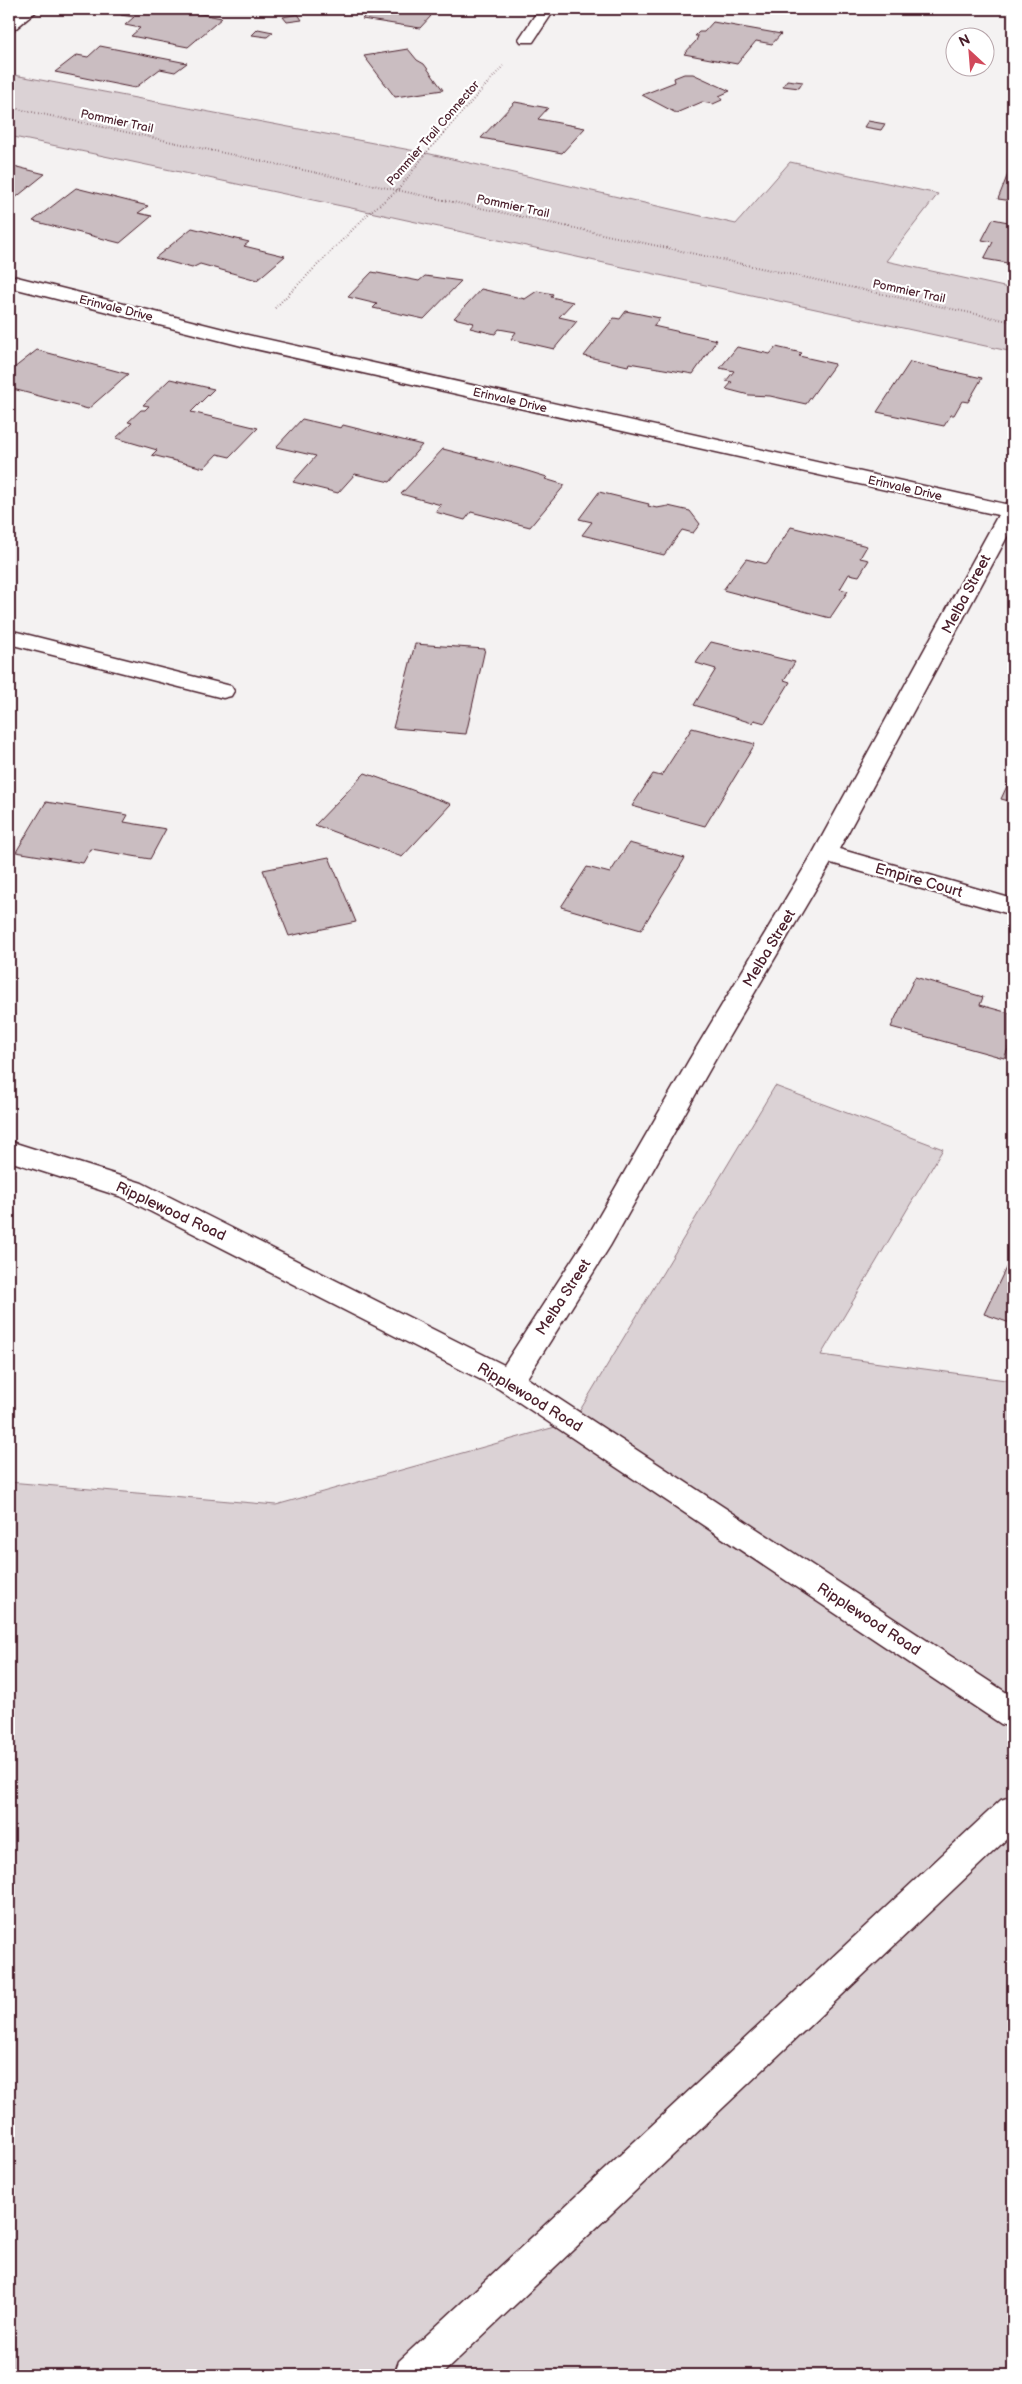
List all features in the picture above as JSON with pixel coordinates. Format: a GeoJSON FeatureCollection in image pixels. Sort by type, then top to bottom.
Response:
{"type":"FeatureCollection","features":[{"type":"Feature","properties":{"kind":"street"},"geometry":{"type":"LineString","coordinates":[[9,26],[30,9]]}},
{"type":"Feature","properties":{"kind":"street"},"geometry":{"type":"LineString","coordinates":[[526,39],[547,9]]}},
{"type":"Feature","properties":{"kind":"street","name":"Erinvale Drive"},"geometry":{"type":"LineString","coordinates":[[9,281],[242,340],[1012,510]]}},
{"type":"Feature","properties":{"kind":"street","name":"Melba Street"},"geometry":{"type":"LineString","coordinates":[[509,1381],[600,1239],[702,1060],[825,854],[1012,510]]}},
{"type":"Feature","properties":{"kind":"street"},"geometry":{"type":"LineString","coordinates":[[9,637],[223,690]]}},
{"type":"Feature","properties":{"kind":"street","name":"Empire Court"},"geometry":{"type":"LineString","coordinates":[[825,854],[1013,907]]}},
{"type":"Feature","properties":{"kind":"street","name":"Ripplewood Road"},"geometry":{"type":"LineString","coordinates":[[9,1151],[132,1190],[509,1381],[1013,1714]]}},
{"type":"Feature","properties":{"kind":"street"},"geometry":{"type":"LineString","coordinates":[[413,2375],[1013,1811]]}},
{"type":"Feature","properties":{"kind":"path","name":"Pommier Trail Connector"},"geometry":{"type":"LineString","coordinates":[[270,312],[370,212],[398,190],[426,153],[526,39]]}},
{"type":"Feature","properties":{"kind":"path","name":"Pommier Trail"},"geometry":{"type":"LineString","coordinates":[[9,106],[1013,322]]}},
{"type":"Feature","properties":{"kind":"shaded area"},"geometry":{"type":"Polygon","coordinates":[[[9,74],[426,153],[736,224],[790,162],[938,194],[886,261],[1013,289],[1013,352],[370,212],[9,136],[9,74]]]}},
{"type":"Feature","properties":{"kind":"shaded area"},"geometry":{"type":"Polygon","coordinates":[[[775,1086],[943,1149],[821,1355],[1013,1381],[1013,2375],[9,2375],[9,1482],[276,1505],[573,1422],[775,1086]]]}},
{"type":"Feature","properties":{"kind":"building"},"geometry":{"type":"Polygon","coordinates":[[[128,9],[174,9],[222,18],[188,47],[131,36],[140,28],[125,25],[134,17],[121,15],[128,9]]]}},
{"type":"Feature","properties":{"kind":"building"},"geometry":{"type":"Polygon","coordinates":[[[372,9],[419,9],[431,16],[420,28],[362,19],[372,9]]]}},
{"type":"Feature","properties":{"kind":"building"},"geometry":{"type":"Polygon","coordinates":[[[298,14],[302,20],[287,22],[283,17],[298,14]]]}},
{"type":"Feature","properties":{"kind":"building"},"geometry":{"type":"Polygon","coordinates":[[[713,22],[781,34],[772,44],[756,41],[737,64],[684,54],[696,41],[698,36],[695,36],[699,32],[704,32],[713,22]]]}},
{"type":"Feature","properties":{"kind":"building"},"geometry":{"type":"Polygon","coordinates":[[[258,29],[273,32],[267,37],[252,35],[258,29]]]}},
{"type":"Feature","properties":{"kind":"building"},"geometry":{"type":"Polygon","coordinates":[[[100,46],[187,63],[175,72],[160,69],[135,88],[55,72],[77,55],[88,57],[100,46]]]}},
{"type":"Feature","properties":{"kind":"building"},"geometry":{"type":"Polygon","coordinates":[[[408,49],[417,60],[424,64],[443,90],[395,97],[364,56],[408,49]]]}},
{"type":"Feature","properties":{"kind":"building"},"geometry":{"type":"Polygon","coordinates":[[[684,74],[693,74],[730,91],[719,96],[722,100],[713,104],[702,102],[676,113],[642,95],[675,82],[674,78],[684,74]]]}},
{"type":"Feature","properties":{"kind":"building"},"geometry":{"type":"Polygon","coordinates":[[[787,80],[803,82],[799,88],[783,86],[787,80]]]}},
{"type":"Feature","properties":{"kind":"building"},"geometry":{"type":"Polygon","coordinates":[[[515,102],[548,108],[538,119],[585,128],[562,153],[481,138],[515,102]]]}},
{"type":"Feature","properties":{"kind":"building"},"geometry":{"type":"Polygon","coordinates":[[[868,121],[885,124],[881,130],[864,127],[868,121]]]}},
{"type":"Feature","properties":{"kind":"building"},"geometry":{"type":"Polygon","coordinates":[[[9,165],[45,174],[9,203],[9,165]]]}},
{"type":"Feature","properties":{"kind":"building"},"geometry":{"type":"Polygon","coordinates":[[[1010,169],[1013,170],[1013,201],[998,199],[1010,169]]]}},
{"type":"Feature","properties":{"kind":"building"},"geometry":{"type":"Polygon","coordinates":[[[76,188],[148,206],[138,213],[152,216],[120,243],[33,221],[76,188]]]}},
{"type":"Feature","properties":{"kind":"building"},"geometry":{"type":"Polygon","coordinates":[[[993,219],[1013,223],[1013,264],[984,259],[993,242],[982,240],[993,219]]]}},
{"type":"Feature","properties":{"kind":"building"},"geometry":{"type":"Polygon","coordinates":[[[192,228],[249,242],[244,246],[285,256],[257,280],[200,264],[192,268],[155,258],[192,228]]]}},
{"type":"Feature","properties":{"kind":"building"},"geometry":{"type":"Polygon","coordinates":[[[372,272],[419,281],[425,276],[461,281],[424,319],[373,308],[377,304],[348,297],[372,272]]]}},
{"type":"Feature","properties":{"kind":"building"},"geometry":{"type":"Polygon","coordinates":[[[481,289],[525,299],[537,291],[553,294],[551,297],[573,302],[559,317],[577,321],[554,349],[511,339],[516,332],[499,329],[495,334],[470,328],[474,323],[454,318],[481,289]]]}},
{"type":"Feature","properties":{"kind":"building"},"geometry":{"type":"Polygon","coordinates":[[[626,311],[660,318],[653,326],[717,340],[693,374],[629,363],[628,366],[584,356],[614,318],[620,319],[626,311]]]}},
{"type":"Feature","properties":{"kind":"building"},"geometry":{"type":"Polygon","coordinates":[[[737,347],[770,354],[776,347],[802,353],[799,356],[835,364],[806,404],[770,396],[749,395],[726,389],[732,382],[726,381],[734,371],[720,368],[737,347]]]}},
{"type":"Feature","properties":{"kind":"building"},"geometry":{"type":"Polygon","coordinates":[[[37,350],[128,374],[88,409],[9,388],[9,372],[37,350]]]}},
{"type":"Feature","properties":{"kind":"building"},"geometry":{"type":"Polygon","coordinates":[[[910,362],[982,378],[968,402],[962,401],[954,415],[951,415],[944,426],[877,412],[910,362]]]}},
{"type":"Feature","properties":{"kind":"building"},"geometry":{"type":"Polygon","coordinates":[[[170,379],[214,389],[191,412],[258,428],[230,457],[217,454],[204,468],[152,455],[157,450],[116,438],[132,423],[128,422],[141,410],[145,410],[149,406],[143,405],[170,379]]]}},
{"type":"Feature","properties":{"kind":"building"},"geometry":{"type":"Polygon","coordinates":[[[302,419],[341,428],[343,425],[422,445],[390,482],[355,474],[338,493],[293,482],[316,456],[276,447],[302,419]]]}},
{"type":"Feature","properties":{"kind":"building"},"geometry":{"type":"Polygon","coordinates":[[[443,449],[521,469],[565,485],[530,527],[471,512],[465,520],[435,512],[441,505],[401,494],[443,449]]]}},
{"type":"Feature","properties":{"kind":"building"},"geometry":{"type":"Polygon","coordinates":[[[599,492],[649,504],[648,506],[657,508],[668,506],[690,511],[700,524],[693,533],[682,530],[664,555],[582,535],[592,522],[579,519],[599,492]]]}},
{"type":"Feature","properties":{"kind":"building"},"geometry":{"type":"Polygon","coordinates":[[[791,527],[867,546],[860,558],[869,560],[859,576],[849,574],[840,589],[848,591],[830,618],[723,590],[746,559],[767,564],[791,527]]]}},
{"type":"Feature","properties":{"kind":"building"},"geometry":{"type":"Polygon","coordinates":[[[711,642],[795,662],[784,680],[790,682],[765,723],[754,720],[752,723],[694,705],[716,669],[696,663],[711,642]]]}},
{"type":"Feature","properties":{"kind":"building"},"geometry":{"type":"Polygon","coordinates":[[[415,644],[485,649],[466,734],[393,728],[415,644]]]}},
{"type":"Feature","properties":{"kind":"building"},"geometry":{"type":"Polygon","coordinates":[[[692,728],[755,744],[705,826],[632,806],[653,774],[661,776],[692,728]]]}},
{"type":"Feature","properties":{"kind":"building"},"geometry":{"type":"Polygon","coordinates":[[[365,773],[451,804],[402,857],[315,825],[365,773]]]}},
{"type":"Feature","properties":{"kind":"building"},"geometry":{"type":"Polygon","coordinates":[[[1013,773],[1013,802],[1001,799],[1013,773]]]}},
{"type":"Feature","properties":{"kind":"building"},"geometry":{"type":"Polygon","coordinates":[[[46,802],[128,815],[124,822],[166,829],[150,859],[91,849],[83,863],[16,852],[46,802]]]}},
{"type":"Feature","properties":{"kind":"building"},"geometry":{"type":"Polygon","coordinates":[[[629,843],[685,858],[641,930],[561,907],[587,867],[610,873],[629,843]]]}},
{"type":"Feature","properties":{"kind":"building"},"geometry":{"type":"Polygon","coordinates":[[[329,857],[356,922],[289,936],[263,870],[329,857]]]}},
{"type":"Feature","properties":{"kind":"building"},"geometry":{"type":"Polygon","coordinates":[[[915,977],[983,997],[980,1005],[1013,1014],[1013,1038],[1004,1058],[891,1027],[915,977]]]}},
{"type":"Feature","properties":{"kind":"building"},"geometry":{"type":"Polygon","coordinates":[[[1013,1253],[1013,1324],[984,1314],[1013,1253]]]}}]}
